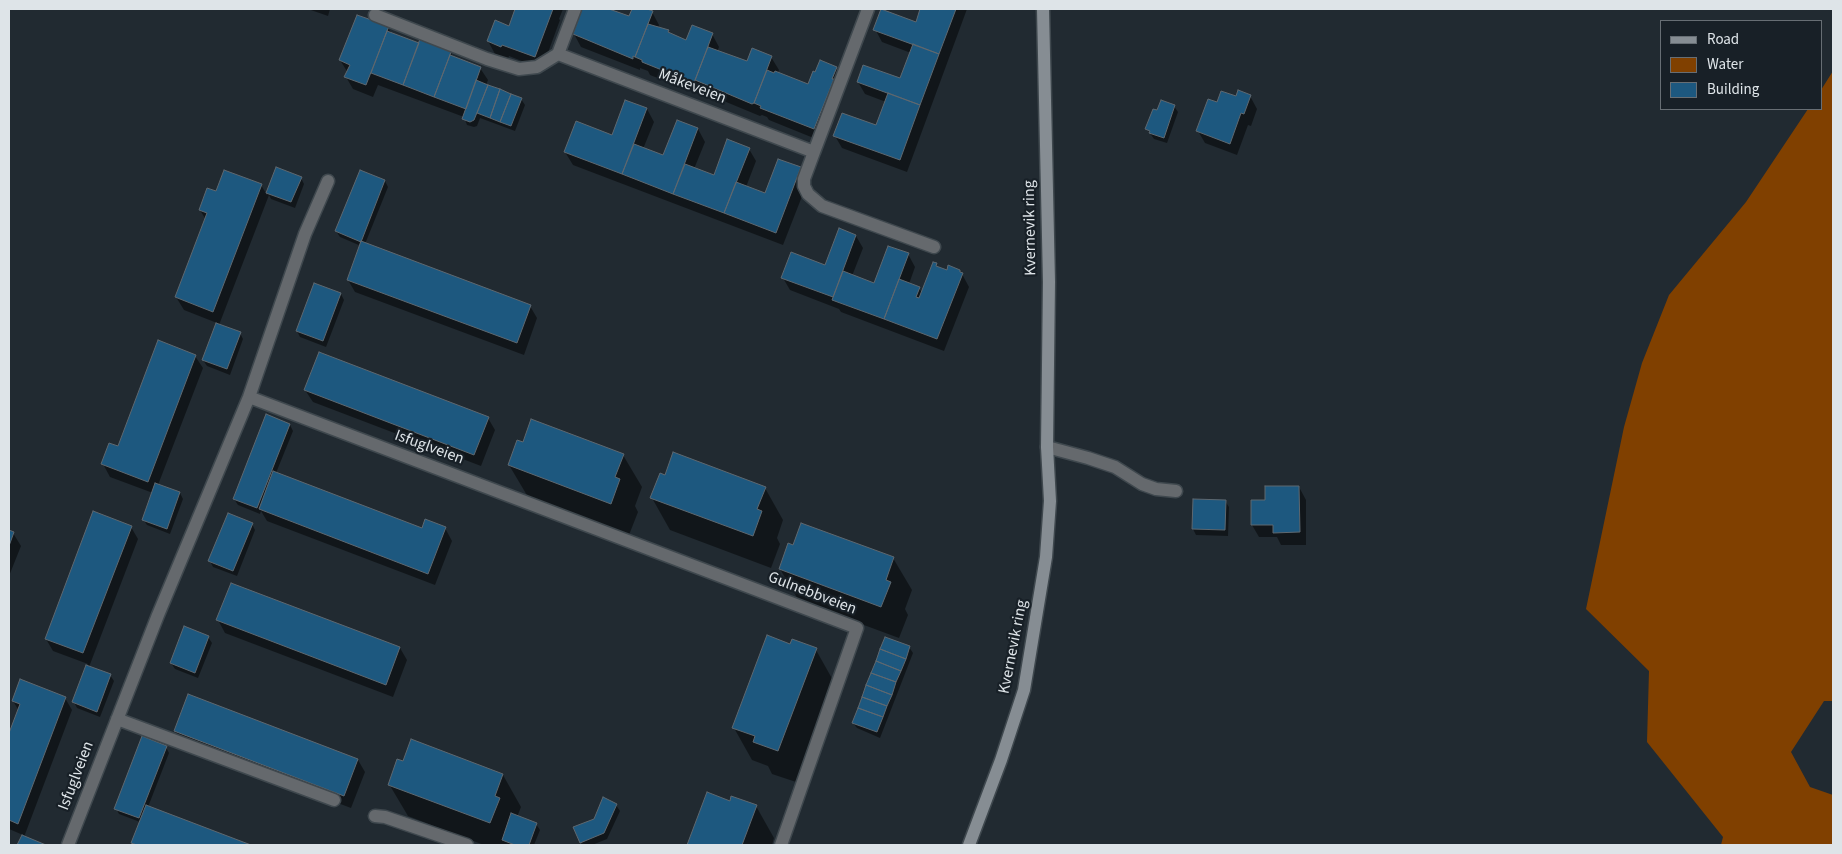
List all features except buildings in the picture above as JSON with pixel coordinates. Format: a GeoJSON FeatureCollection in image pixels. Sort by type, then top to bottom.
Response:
{"type":"FeatureCollection","features":[{"type":"Feature","properties":{"kind":"main road","name":"Kvernevik ring"},"geometry":{"type":"LineString","coordinates":[[969,845],[1001,760],[1024,690],[1046,557],[1050,501],[1048,447],[1049,282],[1043,9]]}},
{"type":"Feature","properties":{"kind":"street"},"geometry":{"type":"LineString","coordinates":[[376,15],[486,59],[519,69],[537,67],[558,54],[575,9]]}},
{"type":"Feature","properties":{"kind":"street"},"geometry":{"type":"LineString","coordinates":[[868,9],[804,179],[804,186],[808,194],[822,206],[934,247]]}},
{"type":"Feature","properties":{"kind":"street","name":"Måkeveien"},"geometry":{"type":"LineString","coordinates":[[558,54],[814,152]]}},
{"type":"Feature","properties":{"kind":"street","name":"Isfuglveien"},"geometry":{"type":"LineString","coordinates":[[68,845],[117,719],[249,397],[305,234],[328,181]]}},
{"type":"Feature","properties":{"kind":"street","name":"Isfuglveien"},"geometry":{"type":"LineString","coordinates":[[249,397],[598,530]]}},
{"type":"Feature","properties":{"kind":"street"},"geometry":{"type":"LineString","coordinates":[[1048,447],[1115,467],[1127,476],[1156,489],[1176,491]]}},
{"type":"Feature","properties":{"kind":"street","name":"Gulnebbveien"},"geometry":{"type":"LineString","coordinates":[[598,530],[857,628],[781,845]]}},
{"type":"Feature","properties":{"kind":"street"},"geometry":{"type":"LineString","coordinates":[[117,719],[334,800]]}},
{"type":"Feature","properties":{"kind":"street"},"geometry":{"type":"LineString","coordinates":[[375,816],[385,817],[467,845]]}},
{"type":"Feature","properties":{"kind":"water"},"geometry":{"type":"Polygon","coordinates":[[[1833,71],[1833,701],[1824,701],[1791,752],[1810,787],[1833,795],[1833,845],[1721,845],[1723,837],[1647,742],[1649,671],[1586,609],[1624,427],[1642,363],[1669,295],[1746,202],[1807,110],[1822,110],[1822,88],[1833,71]]]}}]}
